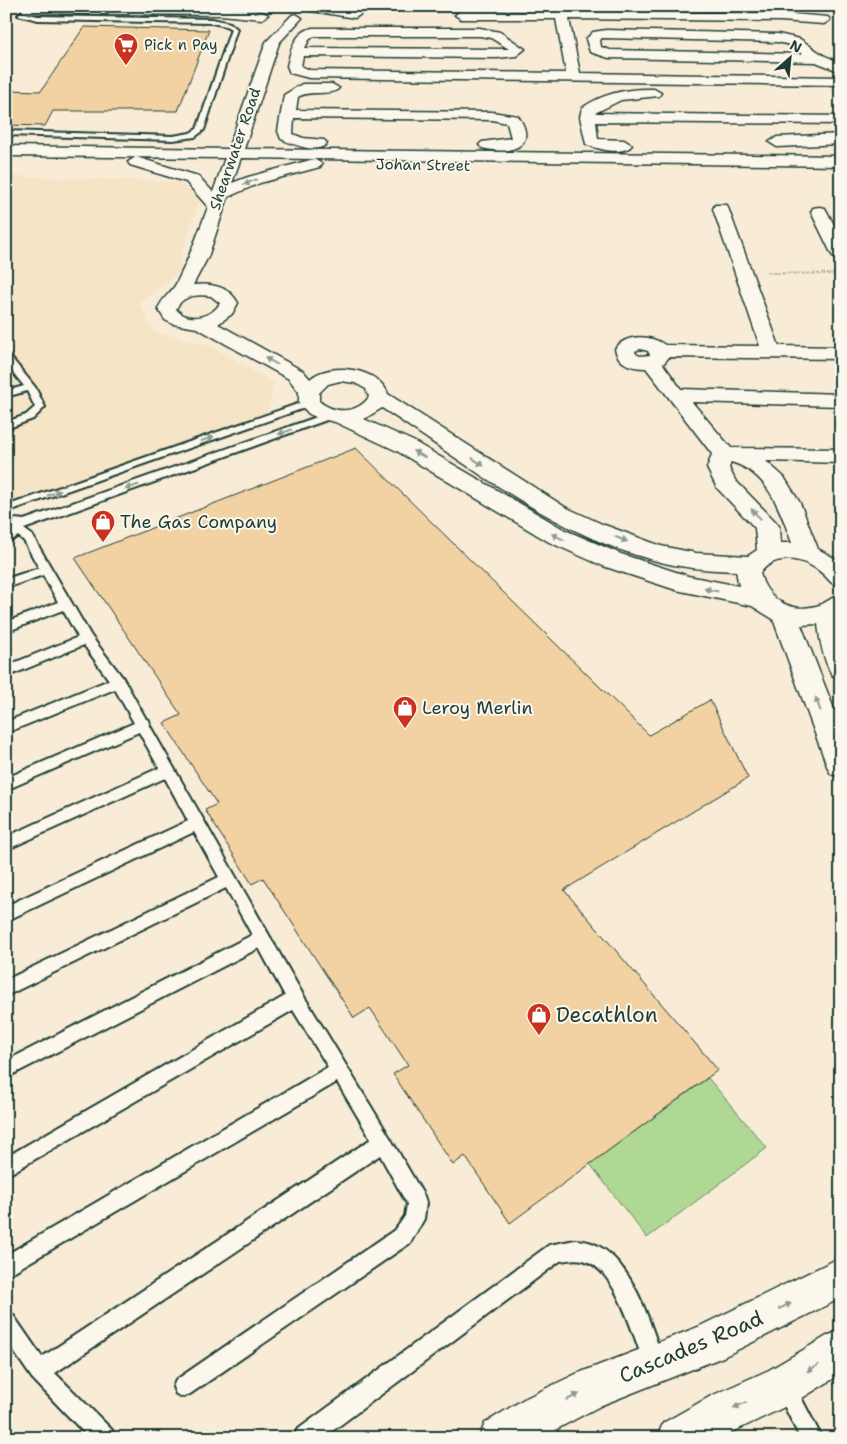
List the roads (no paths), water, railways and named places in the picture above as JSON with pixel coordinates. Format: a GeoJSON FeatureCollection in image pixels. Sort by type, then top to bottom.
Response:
{"type":"FeatureCollection","features":[{"type":"Feature","properties":{"kind":"street"},"geometry":{"type":"LineString","coordinates":[[368,6],[521,6]]}},
{"type":"Feature","properties":{"kind":"street"},"geometry":{"type":"LineString","coordinates":[[597,6],[786,8],[796,6]]}},
{"type":"Feature","properties":{"kind":"street"},"geometry":{"type":"LineString","coordinates":[[6,16],[27,10],[221,11],[265,13],[296,18],[311,9],[356,14],[561,11],[780,17],[827,16]]}},
{"type":"Feature","properties":{"kind":"street"},"geometry":{"type":"LineString","coordinates":[[561,11],[574,77]]}},
{"type":"Feature","properties":{"kind":"street","name":"Shearwater Road"},"geometry":{"type":"LineString","coordinates":[[265,13],[273,42]]}},
{"type":"Feature","properties":{"kind":"street","name":"Shearwater Road"},"geometry":{"type":"LineString","coordinates":[[200,322],[180,320],[169,313],[168,304],[179,295],[199,257],[217,200],[273,42],[296,18]]}},
{"type":"Feature","properties":{"kind":"street"},"geometry":{"type":"LineString","coordinates":[[298,52],[497,54],[511,53],[518,49],[495,34],[480,32],[329,31],[306,34],[300,41],[298,52],[295,70],[309,74],[841,81]]}},
{"type":"Feature","properties":{"kind":"street"},"geometry":{"type":"LineString","coordinates":[[818,58],[609,54],[595,49],[593,39],[598,35],[606,34],[766,37],[795,42],[818,58],[841,68]]}},
{"type":"Feature","properties":{"kind":"street"},"geometry":{"type":"LineString","coordinates":[[546,93],[574,77]]}},
{"type":"Feature","properties":{"kind":"street"},"geometry":{"type":"LineString","coordinates":[[574,77],[617,97]]}},
{"type":"Feature","properties":{"kind":"street"},"geometry":{"type":"LineString","coordinates":[[290,114],[502,116],[513,119],[519,137],[514,144],[509,145],[312,143],[292,140],[286,136],[285,131],[290,114],[291,95],[302,88],[384,89]]}},
{"type":"Feature","properties":{"kind":"street"},"geometry":{"type":"LineString","coordinates":[[690,144],[600,145],[591,140],[587,112],[617,97],[639,92],[841,95]]}},
{"type":"Feature","properties":{"kind":"street"},"geometry":{"type":"LineString","coordinates":[[587,117],[841,120]]}},
{"type":"Feature","properties":{"kind":"street"},"geometry":{"type":"LineString","coordinates":[[183,152],[208,145],[241,132],[252,146],[267,153]]}},
{"type":"Feature","properties":{"kind":"street"},"geometry":{"type":"LineString","coordinates":[[759,143],[841,139]]}},
{"type":"Feature","properties":{"kind":"street","name":"Johan Street"},"geometry":{"type":"LineString","coordinates":[[6,151],[183,152],[232,158],[314,164],[838,163]]}},
{"type":"Feature","properties":{"kind":"street","name":"Johan Street"},"geometry":{"type":"LineString","coordinates":[[6,160],[136,162],[232,158],[267,153],[838,163]]}},
{"type":"Feature","properties":{"kind":"street"},"geometry":{"type":"LineString","coordinates":[[136,162],[192,179],[217,200],[254,180],[314,164]]}},
{"type":"Feature","properties":{"kind":"street"},"geometry":{"type":"LineString","coordinates":[[721,210],[772,353]]}},
{"type":"Feature","properties":{"kind":"street"},"geometry":{"type":"LineString","coordinates":[[819,212],[841,255]]}},
{"type":"Feature","properties":{"kind":"street"},"geometry":{"type":"LineString","coordinates":[[199,257],[215,291]]}},
{"type":"Feature","properties":{"kind":"street"},"geometry":{"type":"LineString","coordinates":[[179,295],[197,290],[215,291],[227,298],[229,303],[224,313],[200,322]]}},
{"type":"Feature","properties":{"kind":"street"},"geometry":{"type":"LineString","coordinates":[[224,313],[265,340],[330,377]]}},
{"type":"Feature","properties":{"kind":"street"},"geometry":{"type":"LineString","coordinates":[[200,322],[296,375],[314,408],[405,446],[557,536],[612,560],[685,584],[759,600],[783,613],[811,617],[835,607],[833,645],[841,668]]}},
{"type":"Feature","properties":{"kind":"street"},"geometry":{"type":"LineString","coordinates":[[829,566],[776,482],[752,461],[723,453],[675,395],[655,357],[841,353]]}},
{"type":"Feature","properties":{"kind":"street"},"geometry":{"type":"LineString","coordinates":[[309,397],[314,385],[330,377],[346,376],[360,378],[375,386],[379,397],[557,512],[594,529],[656,553],[696,561],[760,559],[782,551],[829,566]]}},
{"type":"Feature","properties":{"kind":"street"},"geometry":{"type":"LineString","coordinates":[[675,395],[841,400]]}},
{"type":"Feature","properties":{"kind":"street"},"geometry":{"type":"LineString","coordinates":[[336,416],[362,413],[370,409],[379,397]]}},
{"type":"Feature","properties":{"kind":"street"},"geometry":{"type":"LineString","coordinates":[[723,453],[841,456]]}},
{"type":"Feature","properties":{"kind":"street"},"geometry":{"type":"LineString","coordinates":[[723,453],[718,468],[725,483],[767,526],[760,559],[748,572],[748,581],[759,600]]}},
{"type":"Feature","properties":{"kind":"street"},"geometry":{"type":"LineString","coordinates":[[783,613],[798,647],[841,766]]}},
{"type":"Feature","properties":{"kind":"street","name":"Cascades Road"},"geometry":{"type":"LineString","coordinates":[[500,1438],[544,1426],[590,1389],[709,1343],[841,1277]]}},
{"type":"Feature","properties":{"kind":"street"},"geometry":{"type":"LineString","coordinates":[[678,1438],[726,1411],[784,1386],[841,1350]]}},
{"type":"Feature","properties":{"kind":"lane"},"geometry":{"type":"LineString","coordinates":[[6,133],[173,138],[192,135],[200,130],[234,29],[228,24],[212,20],[38,18],[27,10]]}},
{"type":"Feature","properties":{"kind":"lane"},"geometry":{"type":"LineString","coordinates":[[6,426],[32,416],[40,407],[30,387],[8,362]]}},
{"type":"Feature","properties":{"kind":"lane"},"geometry":{"type":"LineString","coordinates":[[6,394],[30,387]]}},
{"type":"Feature","properties":{"kind":"lane"},"geometry":{"type":"LineString","coordinates":[[7,509],[309,397]]}},
{"type":"Feature","properties":{"kind":"lane"},"geometry":{"type":"LineString","coordinates":[[15,532],[336,416]]}},
{"type":"Feature","properties":{"kind":"lane"},"geometry":{"type":"LineString","coordinates":[[7,509],[18,515],[15,532]]}},
{"type":"Feature","properties":{"kind":"lane"},"geometry":{"type":"LineString","coordinates":[[15,532],[28,538],[86,639],[118,682],[144,724],[296,999],[383,1142],[416,1203],[414,1219],[403,1236],[183,1387]]}},
{"type":"Feature","properties":{"kind":"lane"},"geometry":{"type":"LineString","coordinates":[[6,584],[45,570]]}},
{"type":"Feature","properties":{"kind":"lane"},"geometry":{"type":"LineString","coordinates":[[6,627],[65,604]]}},
{"type":"Feature","properties":{"kind":"lane"},"geometry":{"type":"LineString","coordinates":[[6,672],[86,639]]}},
{"type":"Feature","properties":{"kind":"lane"},"geometry":{"type":"LineString","coordinates":[[6,728],[118,682]]}},
{"type":"Feature","properties":{"kind":"lane"},"geometry":{"type":"LineString","coordinates":[[6,784],[144,724]]}},
{"type":"Feature","properties":{"kind":"lane"},"geometry":{"type":"LineString","coordinates":[[6,844],[168,770]]}},
{"type":"Feature","properties":{"kind":"lane"},"geometry":{"type":"LineString","coordinates":[[6,914],[198,823]]}},
{"type":"Feature","properties":{"kind":"lane"},"geometry":{"type":"LineString","coordinates":[[6,988],[230,879]]}},
{"type":"Feature","properties":{"kind":"lane"},"geometry":{"type":"LineString","coordinates":[[6,1070],[262,938]]}},
{"type":"Feature","properties":{"kind":"lane"},"geometry":{"type":"LineString","coordinates":[[6,1167],[296,999]]}},
{"type":"Feature","properties":{"kind":"lane"},"geometry":{"type":"LineString","coordinates":[[6,1266],[340,1070]]}},
{"type":"Feature","properties":{"kind":"lane"},"geometry":{"type":"LineString","coordinates":[[39,1371],[383,1142]]}},
{"type":"Feature","properties":{"kind":"lane"},"geometry":{"type":"LineString","coordinates":[[305,1438],[556,1252],[573,1249],[588,1252],[610,1267],[633,1306],[654,1364]]}},
{"type":"Feature","properties":{"kind":"lane"},"geometry":{"type":"LineString","coordinates":[[6,1322],[39,1371],[104,1438]]}},
{"type":"Feature","properties":{"kind":"lane"},"geometry":{"type":"LineString","coordinates":[[784,1386],[811,1438]]}},
{"type":"Feature","properties":{"kind":"place","name":"Pick n Pay"},"geometry":{"type":"Point","coordinates":[126,66]}},
{"type":"Feature","properties":{"kind":"place","name":"The Gas Company"},"geometry":{"type":"Point","coordinates":[103,543]}},
{"type":"Feature","properties":{"kind":"place","name":"Leroy Merlin"},"geometry":{"type":"Point","coordinates":[405,729]}},
{"type":"Feature","properties":{"kind":"place","name":"Decathlon"},"geometry":{"type":"Point","coordinates":[539,1036]}}]}
